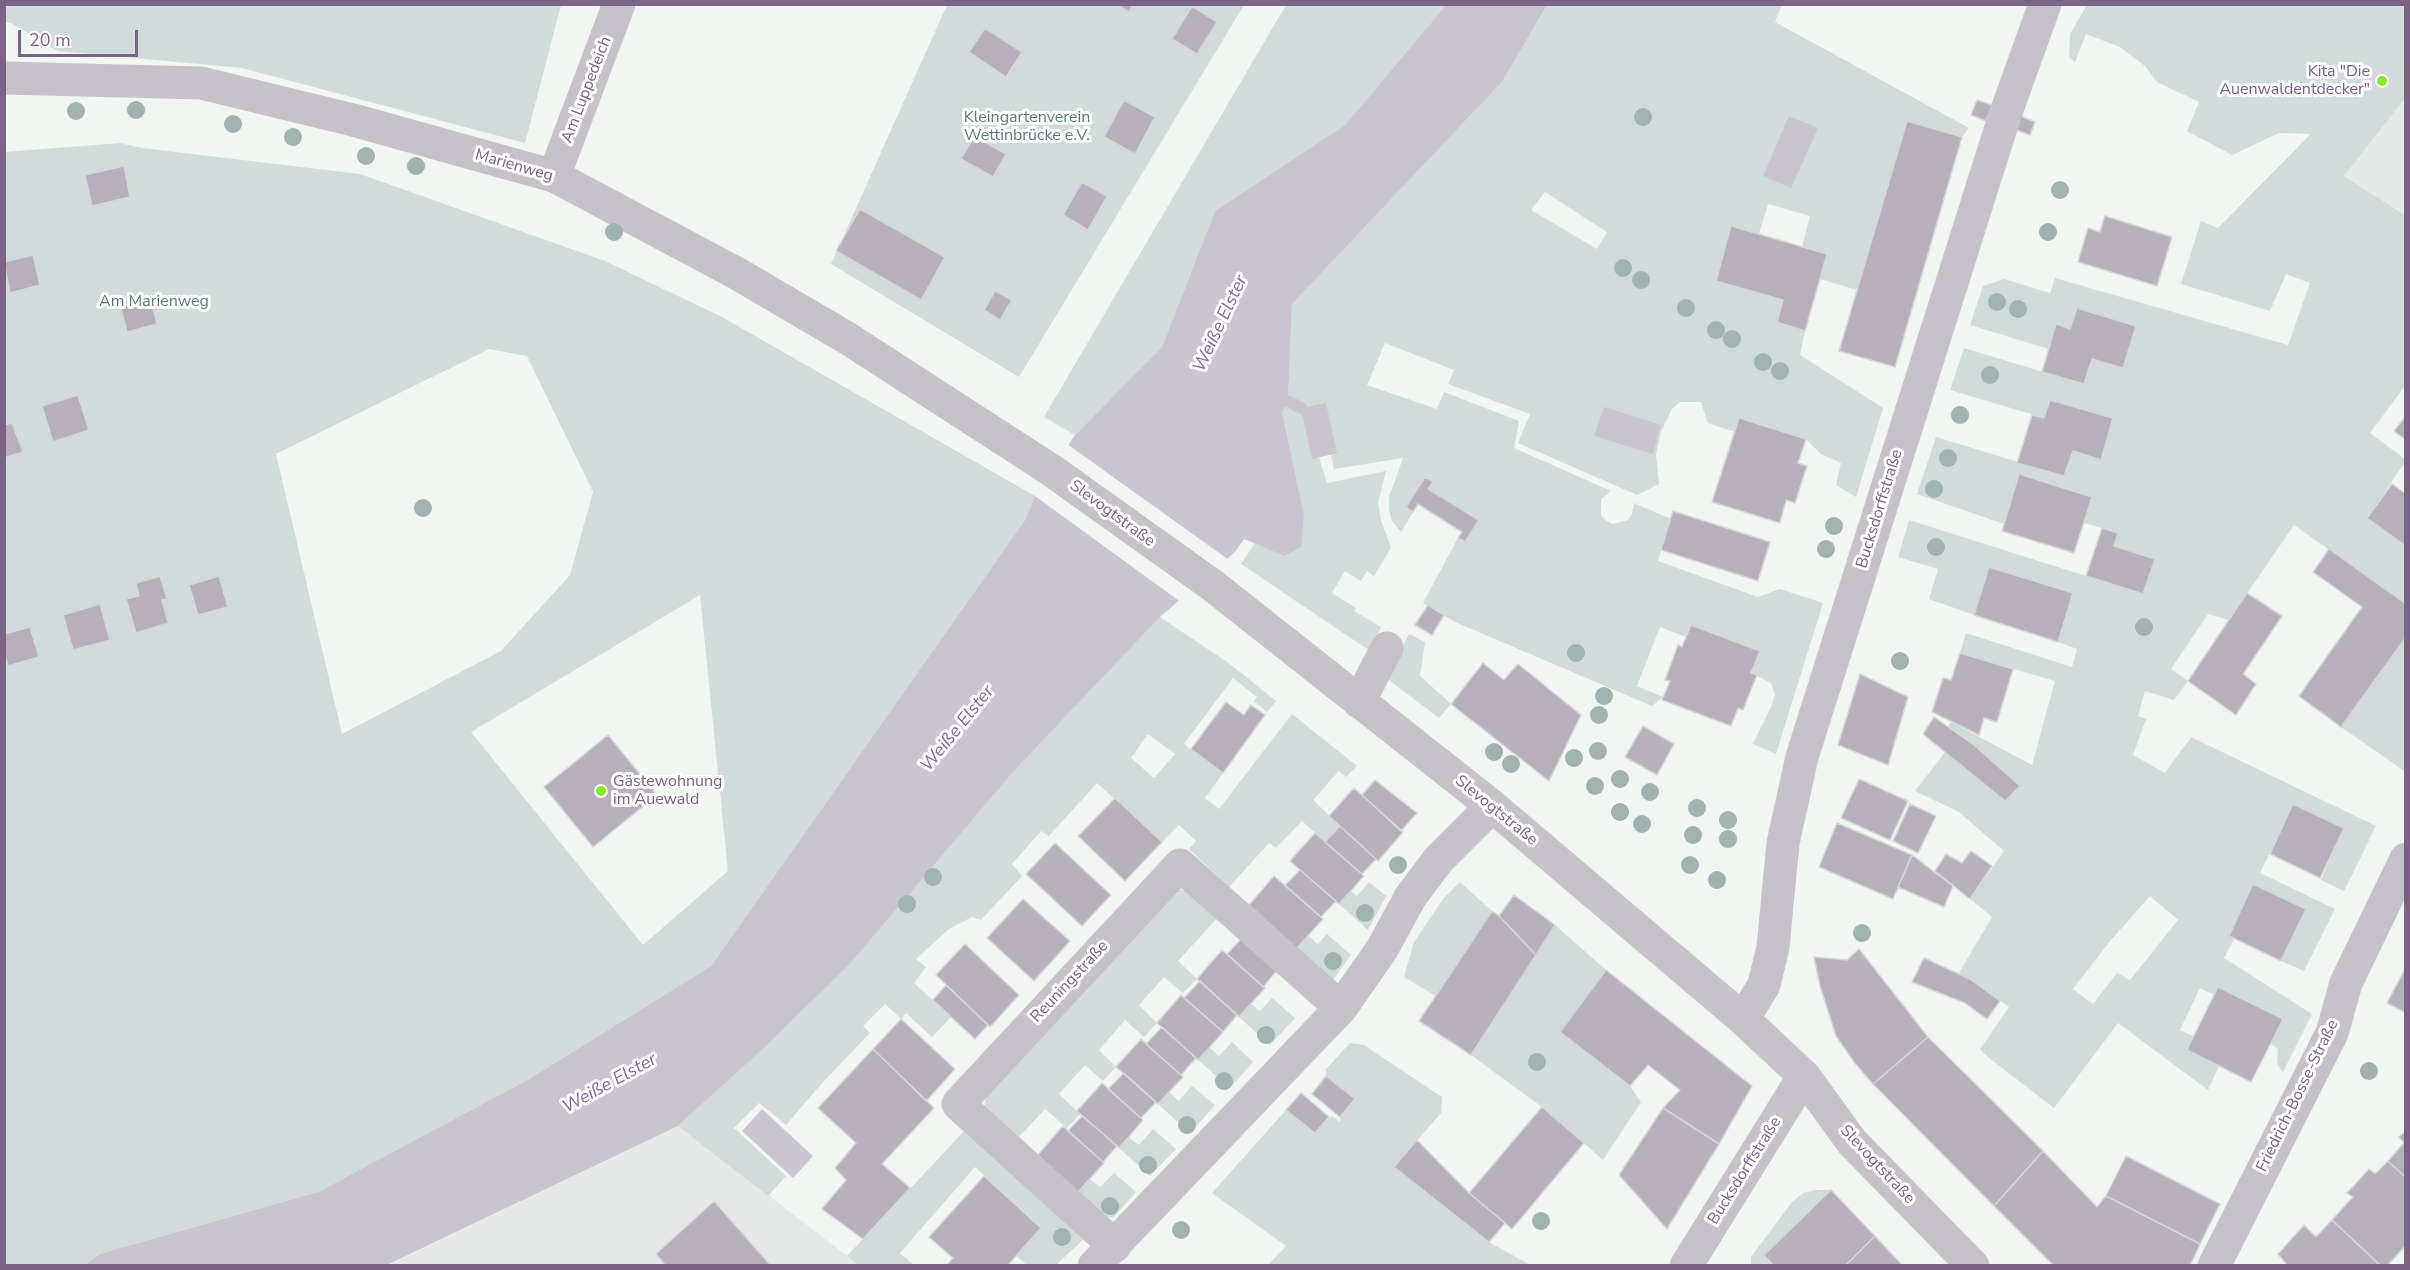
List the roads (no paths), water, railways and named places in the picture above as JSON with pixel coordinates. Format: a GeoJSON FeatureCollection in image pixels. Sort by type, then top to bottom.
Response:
{"type":"FeatureCollection","features":[{"type":"Feature","properties":{"kind":"street","name":"Am Luppedeich"},"geometry":{"type":"LineString","coordinates":[[554,176],[619,4]]}},
{"type":"Feature","properties":{"kind":"street","name":"Bucksdorffstraße"},"geometry":{"type":"LineString","coordinates":[[1743,1019],[1764,985],[1773,947],[1783,843],[1802,757],[2004,118],[2045,4]]}},
{"type":"Feature","properties":{"kind":"street","name":"Marienweg"},"geometry":{"type":"LineString","coordinates":[[4,78],[201,83],[353,120],[554,176],[738,274],[846,338],[967,417]]}},
{"type":"Feature","properties":{"kind":"street","name":"Slevogtstraße"},"geometry":{"type":"LineString","coordinates":[[967,417],[1051,470],[1212,585],[1492,806],[1743,1019],[1804,1076],[1852,1142],[1973,1266]]}},
{"type":"Feature","properties":{"kind":"street"},"geometry":{"type":"LineString","coordinates":[[1359,702],[1387,648]]}},
{"type":"Feature","properties":{"kind":"street","name":"Reuningstraße"},"geometry":{"type":"LineString","coordinates":[[1341,1008],[1179,864],[958,1104],[1105,1256],[1341,1008],[1382,949],[1411,896],[1439,860],[1492,806]]}},
{"type":"Feature","properties":{"kind":"street","name":"Friedrich-Bosse-Straße"},"geometry":{"type":"LineString","coordinates":[[2214,1266],[2332,1033],[2346,983],[2406,859]]}},
{"type":"Feature","properties":{"kind":"street","name":"Bucksdorffstraße"},"geometry":{"type":"LineString","coordinates":[[1686,1266],[1804,1076]]}},
{"type":"Feature","properties":{"kind":"water","name":"Weiße Elster"},"geometry":{"type":"Polygon","coordinates":[[[1446,5],[1547,5],[1502,82],[1292,304],[1288,401],[1282,412],[1304,514],[1301,547],[1284,556],[1244,539],[1235,552],[1160,617],[1014,771],[849,965],[765,1047],[678,1126],[387,1265],[83,1266],[99,1254],[318,1192],[529,1079],[711,966],[1025,520],[1035,496],[1075,435],[1162,347],[1215,211],[1345,125],[1446,5]]]}},
{"type":"Feature","properties":{"kind":"water"},"geometry":{"type":"Polygon","coordinates":[[[1789,116],[1818,128],[1791,188],[1763,176],[1789,116]]]}},
{"type":"Feature","properties":{"kind":"water"},"geometry":{"type":"Polygon","coordinates":[[[1326,403],[1337,453],[1312,459],[1301,408],[1326,403]]]}},
{"type":"Feature","properties":{"kind":"water"},"geometry":{"type":"Polygon","coordinates":[[[1604,407],[1661,425],[1653,454],[1594,436],[1604,407]]]}},
{"type":"Feature","properties":{"kind":"water"},"geometry":{"type":"Polygon","coordinates":[[[762,1109],[813,1156],[793,1178],[742,1131],[762,1109]]]}},
{"type":"Feature","properties":{"kind":"waterway"},"geometry":{"type":"LineString","coordinates":[[1288,401],[1301,408]]}},
{"type":"Feature","properties":{"kind":"place","name":"Kita \"Die Auenwaldentdecker\""},"geometry":{"type":"Point","coordinates":[2382,81]}},
{"type":"Feature","properties":{"kind":"place","name":"Gästewohnung im Auewald"},"geometry":{"type":"Point","coordinates":[601,791]}},
{"type":"Feature","properties":{"kind":"park label","name":"Kleingartenverein Wettinbrücke e.V."},"geometry":{"type":"Point","coordinates":[1027,127]}},
{"type":"Feature","properties":{"kind":"park label","name":"Am Marienweg"},"geometry":{"type":"Point","coordinates":[154,302]}}]}
